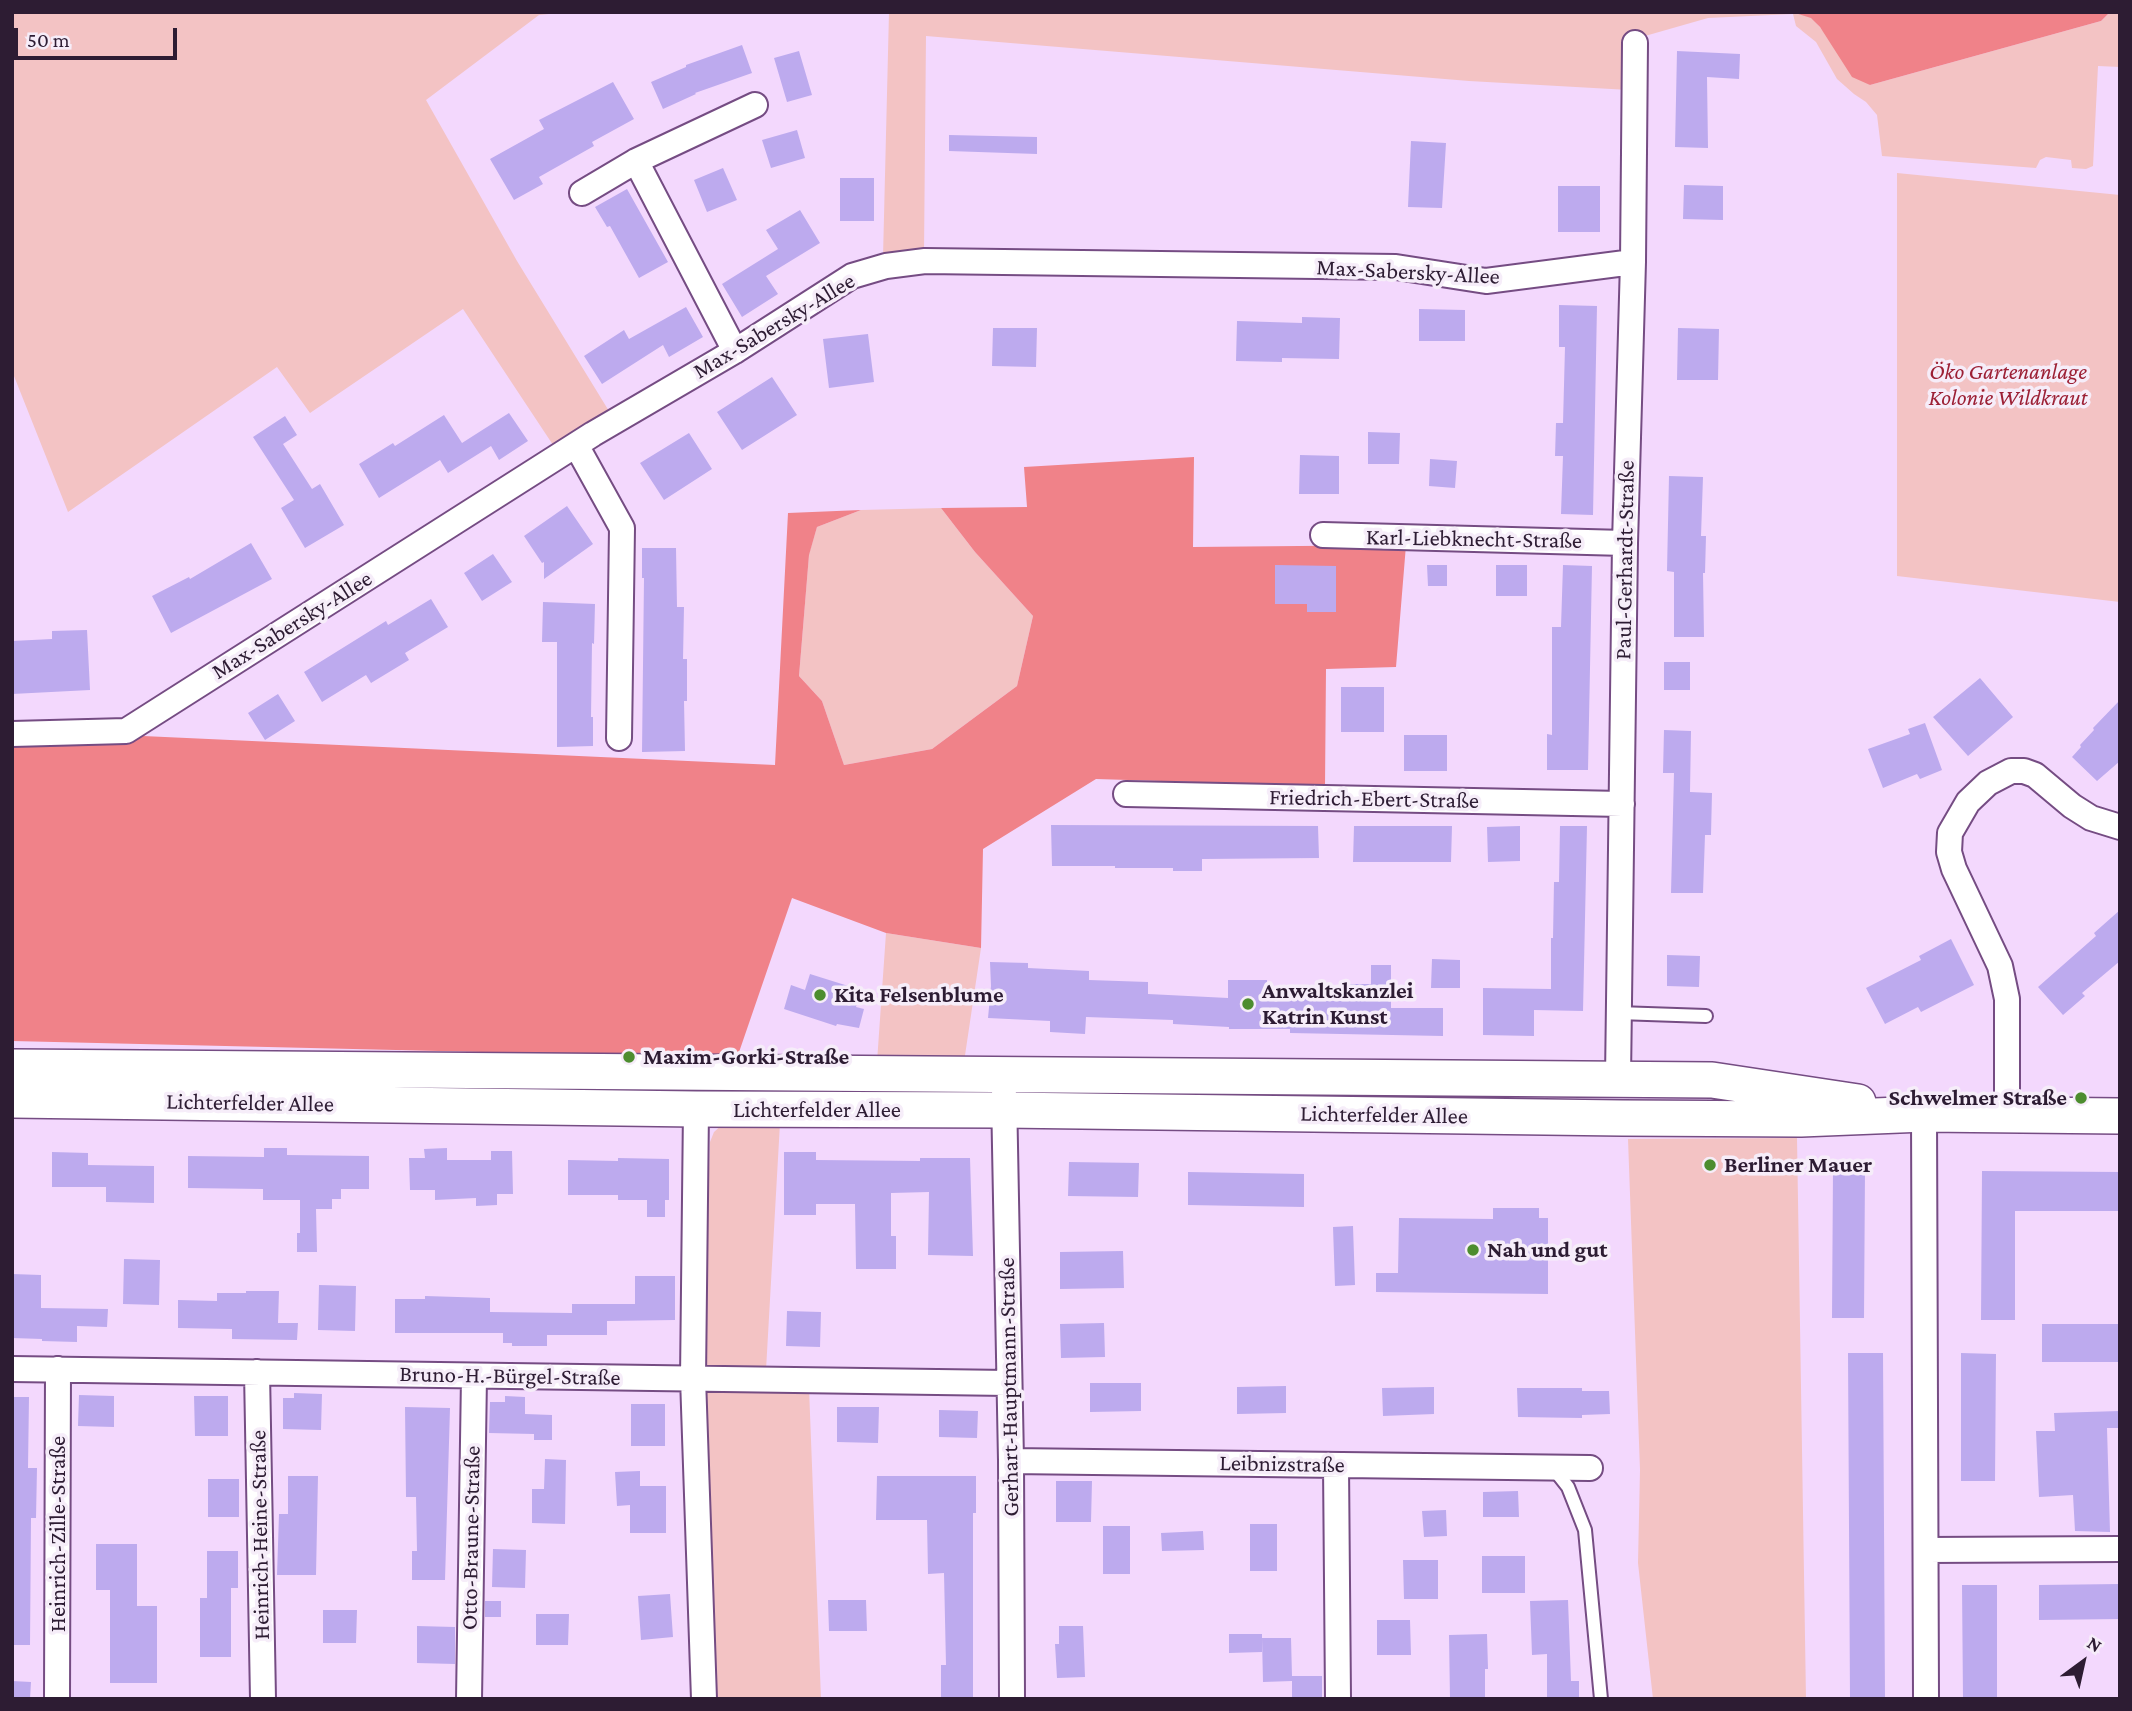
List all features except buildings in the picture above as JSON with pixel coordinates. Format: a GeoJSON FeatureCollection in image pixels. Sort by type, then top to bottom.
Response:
{"type":"FeatureCollection","features":[{"type":"Feature","properties":{"kind":"main road","name":"Lichterfelder Allee"},"geometry":{"type":"LineString","coordinates":[[12,1067],[1003,1076],[1618,1078],[1712,1080],[1800,1105]]}},
{"type":"Feature","properties":{"kind":"main road"},"geometry":{"type":"LineString","coordinates":[[1618,1078],[1622,1118]]}},
{"type":"Feature","properties":{"kind":"main road","name":"Lichterfelder Allee"},"geometry":{"type":"LineString","coordinates":[[12,1100],[1622,1118],[1800,1105]]}},
{"type":"Feature","properties":{"kind":"main road"},"geometry":{"type":"LineString","coordinates":[[1800,1105],[1924,1114],[2120,1116]]}},
{"type":"Feature","properties":{"kind":"street","name":"Paul-Gerhardt-Straße"},"geometry":{"type":"LineString","coordinates":[[1618,1078],[1635,43]]}},
{"type":"Feature","properties":{"kind":"street"},"geometry":{"type":"LineString","coordinates":[[582,193],[636,161],[755,105]]}},
{"type":"Feature","properties":{"kind":"street"},"geometry":{"type":"LineString","coordinates":[[636,161],[735,351]]}},
{"type":"Feature","properties":{"kind":"street","name":"Max-Sabersky-Allee"},"geometry":{"type":"LineString","coordinates":[[12,734],[126,731],[576,445],[735,351],[852,276],[886,266],[925,261],[1396,267],[1486,281],[1633,262]]}},
{"type":"Feature","properties":{"kind":"street"},"geometry":{"type":"LineString","coordinates":[[576,445],[622,528],[619,738]]}},
{"type":"Feature","properties":{"kind":"street","name":"Karl-Liebknecht-Straße"},"geometry":{"type":"LineString","coordinates":[[1324,535],[1625,543]]}},
{"type":"Feature","properties":{"kind":"street"},"geometry":{"type":"LineString","coordinates":[[2007,1114],[2007,999],[2000,967],[1954,869],[1949,852],[1950,833],[1958,815],[1968,802],[1988,783],[2011,771],[2024,771],[2035,775],[2091,818],[2120,827]]}},
{"type":"Feature","properties":{"kind":"street","name":"Friedrich-Ebert-Straße"},"geometry":{"type":"LineString","coordinates":[[1126,794],[1622,804]]}},
{"type":"Feature","properties":{"kind":"street","name":"Gerhart-Hauptmann-Straße"},"geometry":{"type":"LineString","coordinates":[[1003,1076],[1011,1461],[1012,1699]]}},
{"type":"Feature","properties":{"kind":"street"},"geometry":{"type":"LineString","coordinates":[[696,1109],[693,1378],[704,1699]]}},
{"type":"Feature","properties":{"kind":"street"},"geometry":{"type":"LineString","coordinates":[[1924,1114],[1926,1699]]}},
{"type":"Feature","properties":{"kind":"street","name":"Bruno-H.-Bürgel-Straße"},"geometry":{"type":"LineString","coordinates":[[12,1369],[1008,1383]]}},
{"type":"Feature","properties":{"kind":"street","name":"Heinrich-Zille-Straße"},"geometry":{"type":"LineString","coordinates":[[57,1699],[58,1369]]}},
{"type":"Feature","properties":{"kind":"street","name":"Heinrich-Heine-Straße"},"geometry":{"type":"LineString","coordinates":[[257,1372],[263,1699]]}},
{"type":"Feature","properties":{"kind":"street","name":"Otto-Braune-Straße"},"geometry":{"type":"LineString","coordinates":[[469,1699],[474,1377]]}},
{"type":"Feature","properties":{"kind":"street","name":"Leibnizstraße"},"geometry":{"type":"LineString","coordinates":[[1011,1461],[1590,1468]]}},
{"type":"Feature","properties":{"kind":"street"},"geometry":{"type":"LineString","coordinates":[[1336,1465],[1338,1699]]}},
{"type":"Feature","properties":{"kind":"street"},"geometry":{"type":"LineString","coordinates":[[1926,1550],[2120,1549]]}},
{"type":"Feature","properties":{"kind":"lane"},"geometry":{"type":"LineString","coordinates":[[1619,1013],[1706,1016]]}},
{"type":"Feature","properties":{"kind":"lane"},"geometry":{"type":"LineString","coordinates":[[1553,1468],[1568,1487],[1585,1530],[1601,1699]]}},
{"type":"Feature","properties":{"kind":"green space"},"geometry":{"type":"Polygon","coordinates":[[[12,12],[568,12],[539,15],[426,100],[517,261],[612,416],[557,451],[463,309],[310,413],[277,367],[68,512],[12,371],[12,12]]]}},
{"type":"Feature","properties":{"kind":"green space"},"geometry":{"type":"Polygon","coordinates":[[[889,12],[1792,12],[1811,17],[1870,85],[2101,21],[2110,12],[2120,12],[2120,67],[2098,66],[2093,166],[2086,169],[2072,168],[2071,160],[2046,157],[2040,160],[2036,168],[1882,156],[1877,115],[1866,102],[1837,79],[1816,42],[1796,26],[1793,14],[1708,18],[1631,40],[1629,90],[1469,81],[926,36],[924,252],[883,257],[889,12]]]}},
{"type":"Feature","properties":{"kind":"green space","name":"Öko Gartenanlage Kolonie Wildkraut"},"geometry":{"type":"Polygon","coordinates":[[[1897,173],[2120,195],[2120,602],[1897,576],[1897,173]]]}},
{"type":"Feature","properties":{"kind":"green space"},"geometry":{"type":"Polygon","coordinates":[[[941,508],[975,552],[1033,616],[1017,686],[932,749],[844,765],[822,701],[799,676],[809,554],[817,527],[861,510],[941,508]]]}},
{"type":"Feature","properties":{"kind":"green space"},"geometry":{"type":"Polygon","coordinates":[[[886,933],[981,948],[964,1062],[877,1062],[886,933]]]}},
{"type":"Feature","properties":{"kind":"green space"},"geometry":{"type":"Polygon","coordinates":[[[724,1123],[780,1123],[766,1370],[714,1369],[706,1365],[702,1358],[710,1142],[714,1132],[724,1123]]]}},
{"type":"Feature","properties":{"kind":"green space"},"geometry":{"type":"Polygon","coordinates":[[[1797,1138],[1806,1699],[1653,1699],[1638,1563],[1640,1470],[1628,1139],[1797,1138]]]}},
{"type":"Feature","properties":{"kind":"green space"},"geometry":{"type":"Polygon","coordinates":[[[708,1387],[809,1388],[821,1699],[710,1699],[701,1397],[708,1387]]]}},
{"type":"Feature","properties":{"kind":"shaded area"},"geometry":{"type":"Polygon","coordinates":[[[1792,12],[2110,12],[2101,21],[1870,85],[1852,77],[1820,27],[1811,18],[1792,12]]]}},
{"type":"Feature","properties":{"kind":"shaded area"},"geometry":{"type":"Polygon","coordinates":[[[1194,457],[1193,547],[1406,545],[1396,667],[1326,669],[1325,786],[1096,779],[983,849],[981,948],[886,933],[792,898],[737,1058],[12,1041],[12,742],[143,736],[775,765],[788,513],[861,510],[817,527],[809,555],[799,676],[822,701],[844,765],[932,749],[1017,686],[1033,616],[975,552],[941,508],[1027,507],[1024,467],[1194,457]]]}},
{"type":"Feature","properties":{"kind":"place","name":"Kita Felsenblume"},"geometry":{"type":"Point","coordinates":[820,995]}},
{"type":"Feature","properties":{"kind":"place","name":"Anwaltskanzlei Katrin Kunst"},"geometry":{"type":"Point","coordinates":[1248,1004]}},
{"type":"Feature","properties":{"kind":"place","name":"Maxim-Gorki-Straße"},"geometry":{"type":"Point","coordinates":[629,1057]}},
{"type":"Feature","properties":{"kind":"place","name":"Schwelmer Straße"},"geometry":{"type":"Point","coordinates":[2081,1098]}},
{"type":"Feature","properties":{"kind":"place","name":"Berliner Mauer"},"geometry":{"type":"Point","coordinates":[1710,1165]}},
{"type":"Feature","properties":{"kind":"place","name":"Nah und gut"},"geometry":{"type":"Point","coordinates":[1473,1250]}}]}
